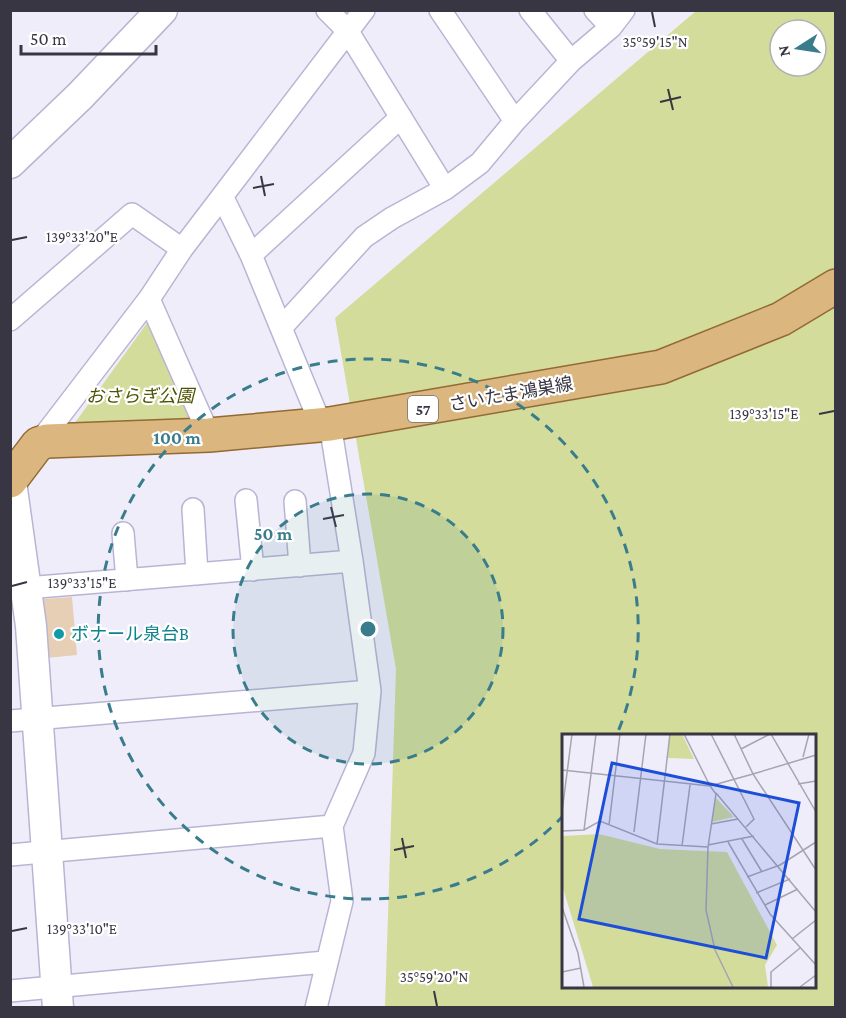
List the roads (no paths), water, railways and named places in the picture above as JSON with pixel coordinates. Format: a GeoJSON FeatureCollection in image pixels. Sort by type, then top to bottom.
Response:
{"type":"FeatureCollection","features":[{"type":"Feature","properties":{"kind":"main road","name":"さいたま鴻巣線"},"geometry":{"type":"LineString","coordinates":[[38,444],[47,441],[209,435],[326,424],[660,367],[781,319],[836,286]]}},
{"type":"Feature","properties":{"kind":"main road"},"geometry":{"type":"LineString","coordinates":[[11,482],[38,444]]}},
{"type":"Feature","properties":{"kind":"street"},"geometry":{"type":"LineString","coordinates":[[10,163],[80,96],[162,10]]}},
{"type":"Feature","properties":{"kind":"street"},"geometry":{"type":"LineString","coordinates":[[327,10],[347,30],[445,189]]}},
{"type":"Feature","properties":{"kind":"street"},"geometry":{"type":"LineString","coordinates":[[38,444],[149,299],[182,249],[364,10]]}},
{"type":"Feature","properties":{"kind":"street"},"geometry":{"type":"LineString","coordinates":[[440,10],[515,121]]}},
{"type":"Feature","properties":{"kind":"street"},"geometry":{"type":"LineString","coordinates":[[530,10],[570,61]]}},
{"type":"Feature","properties":{"kind":"street"},"geometry":{"type":"LineString","coordinates":[[595,10],[611,27]]}},
{"type":"Feature","properties":{"kind":"street"},"geometry":{"type":"LineString","coordinates":[[281,328],[364,237],[392,218],[445,189],[480,163],[570,61],[611,27],[624,10]]}},
{"type":"Feature","properties":{"kind":"street"},"geometry":{"type":"LineString","coordinates":[[250,255],[400,117]]}},
{"type":"Feature","properties":{"kind":"street"},"geometry":{"type":"LineString","coordinates":[[223,198],[326,424],[352,561],[370,691],[364,753],[332,826],[342,901],[316,1008]]}},
{"type":"Feature","properties":{"kind":"street"},"geometry":{"type":"LineString","coordinates":[[10,320],[132,214],[182,249]]}},
{"type":"Feature","properties":{"kind":"street"},"geometry":{"type":"LineString","coordinates":[[149,299],[209,435]]}},
{"type":"Feature","properties":{"kind":"street"},"geometry":{"type":"LineString","coordinates":[[11,482],[31,626],[23,720],[46,852],[57,997]]}},
{"type":"Feature","properties":{"kind":"street"},"geometry":{"type":"LineString","coordinates":[[246,500],[253,570]]}},
{"type":"Feature","properties":{"kind":"street"},"geometry":{"type":"LineString","coordinates":[[295,501],[300,566]]}},
{"type":"Feature","properties":{"kind":"street"},"geometry":{"type":"LineString","coordinates":[[193,509],[197,574]]}},
{"type":"Feature","properties":{"kind":"street"},"geometry":{"type":"LineString","coordinates":[[123,533],[127,580]]}},
{"type":"Feature","properties":{"kind":"street"},"geometry":{"type":"LineString","coordinates":[[26,588],[352,561]]}},
{"type":"Feature","properties":{"kind":"street"},"geometry":{"type":"LineString","coordinates":[[23,720],[370,691]]}},
{"type":"Feature","properties":{"kind":"street"},"geometry":{"type":"LineString","coordinates":[[10,855],[332,826]]}},
{"type":"Feature","properties":{"kind":"street"},"geometry":{"type":"LineString","coordinates":[[10,991],[57,997],[326,962]]}},
{"type":"Feature","properties":{"kind":"place","name":"ボナール泉台B"},"geometry":{"type":"Point","coordinates":[59,634]}},
{"type":"Feature","properties":{"kind":"park label","name":"おさらぎ公園"},"geometry":{"type":"Point","coordinates":[140,396]}}]}
